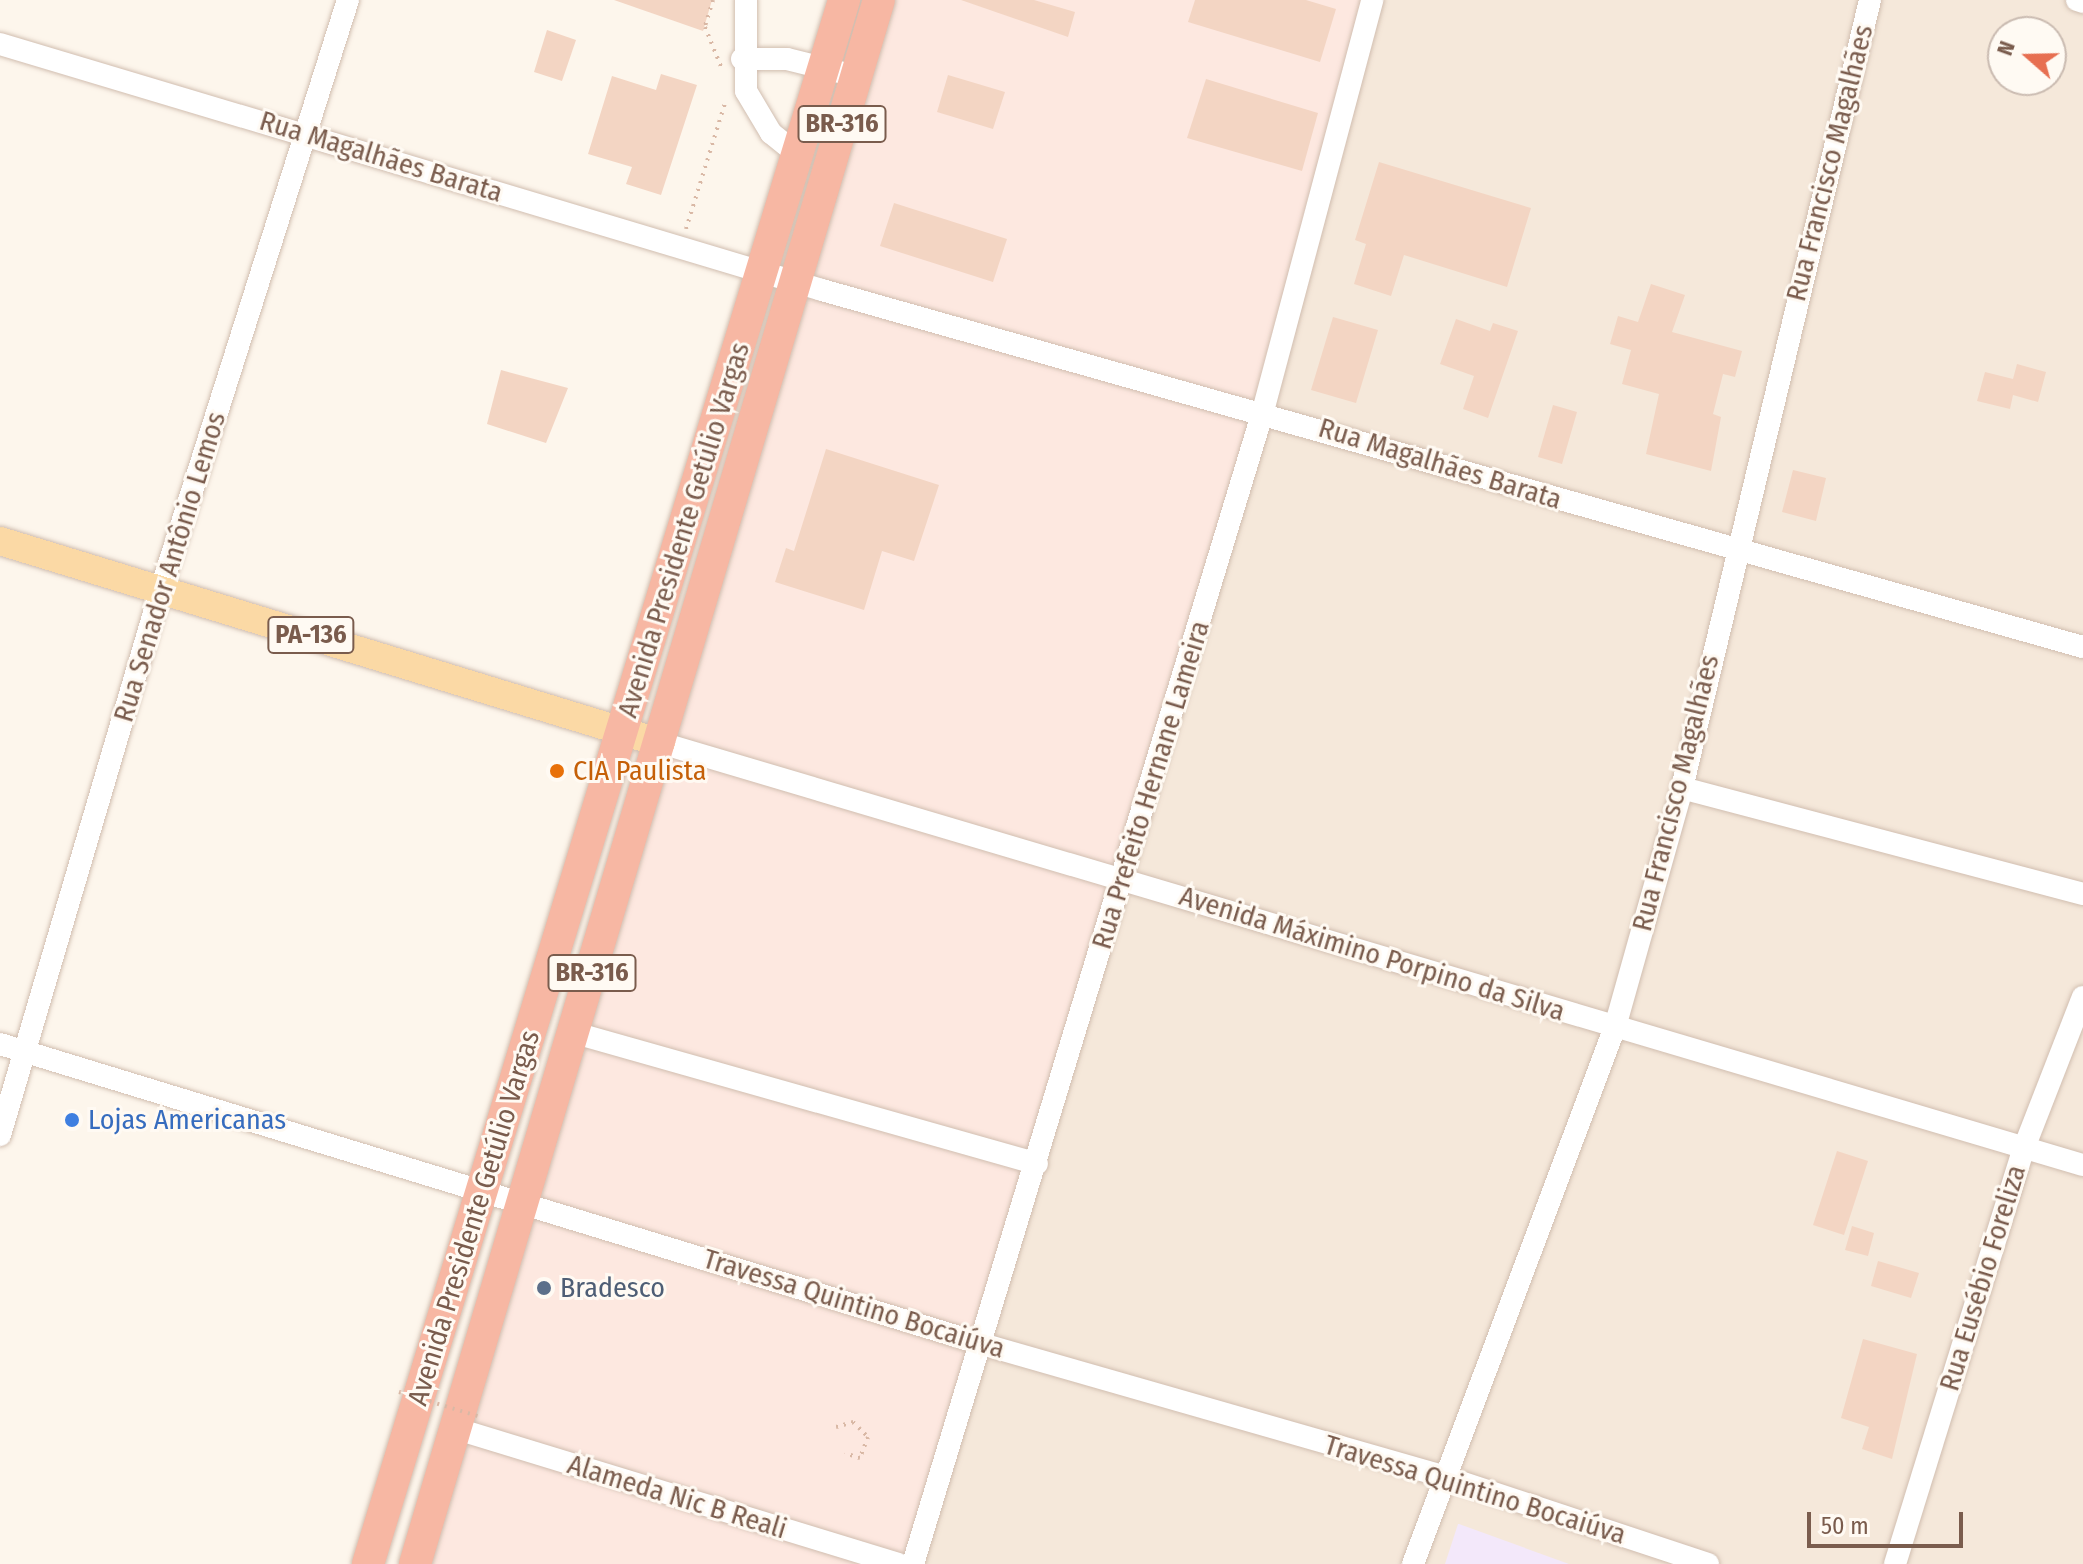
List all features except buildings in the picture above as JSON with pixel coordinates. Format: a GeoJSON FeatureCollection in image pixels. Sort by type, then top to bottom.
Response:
{"type":"FeatureCollection","features":[{"type":"Feature","properties":{"kind":"highway","name":"Avenida Presidente Getúlio Vargas"},"geometry":{"type":"LineString","coordinates":[[368,1564],[844,0]]}},
{"type":"Feature","properties":{"kind":"highway","name":"Avenida Presidente Getúlio Vargas"},"geometry":{"type":"LineString","coordinates":[[415,1564],[469,1423],[524,1204],[879,0]]}},
{"type":"Feature","properties":{"kind":"main road","name":"PA-136"},"geometry":{"type":"LineString","coordinates":[[0,541],[661,743]]}},
{"type":"Feature","properties":{"kind":"street","name":"Rua Senador Antônio Lemos"},"geometry":{"type":"LineString","coordinates":[[0,1135],[27,1053],[161,589],[348,0]]}},
{"type":"Feature","properties":{"kind":"street"},"geometry":{"type":"LineString","coordinates":[[746,0],[742,59],[746,91],[757,113],[798,155]]}},
{"type":"Feature","properties":{"kind":"street","name":"Rua Prefeito Hernane Lameira"},"geometry":{"type":"LineString","coordinates":[[913,1564],[1037,1164],[1263,411],[1372,0]]}},
{"type":"Feature","properties":{"kind":"street","name":"Rua Francisco Magalhães"},"geometry":{"type":"LineString","coordinates":[[1413,1564],[1615,1027],[1682,788],[1734,552],[1870,0]]}},
{"type":"Feature","properties":{"kind":"street"},"geometry":{"type":"LineString","coordinates":[[2077,0],[2083,2]]}},
{"type":"Feature","properties":{"kind":"street","name":"Rua Magalhães Barata"},"geometry":{"type":"LineString","coordinates":[[0,44],[797,282],[1263,411],[1734,552],[2083,647]]}},
{"type":"Feature","properties":{"kind":"street"},"geometry":{"type":"LineString","coordinates":[[742,59],[824,67],[855,76]]}},
{"type":"Feature","properties":{"kind":"street","name":"Avenida Máximino Porpino da Silva"},"geometry":{"type":"LineString","coordinates":[[661,743],[2083,1165]]}},
{"type":"Feature","properties":{"kind":"street"},"geometry":{"type":"LineString","coordinates":[[1682,788],[2083,894]]}},
{"type":"Feature","properties":{"kind":"street","name":"Rua Eusébio Foreliza"},"geometry":{"type":"LineString","coordinates":[[1895,1564],[2024,1148],[2083,997]]}},
{"type":"Feature","properties":{"kind":"street"},"geometry":{"type":"LineString","coordinates":[[575,1033],[1037,1164]]}},
{"type":"Feature","properties":{"kind":"street","name":"Travessa Quintino Bocaiúva"},"geometry":{"type":"LineString","coordinates":[[0,1044],[982,1344],[1445,1477],[1708,1564]]}},
{"type":"Feature","properties":{"kind":"street","name":"Alameda Nic B Reali"},"geometry":{"type":"LineString","coordinates":[[469,1423],[898,1564]]}},
{"type":"Feature","properties":{"kind":"path"},"geometry":{"type":"LineString","coordinates":[[713,0],[705,27],[724,74]]}},
{"type":"Feature","properties":{"kind":"path"},"geometry":{"type":"LineString","coordinates":[[681,247],[730,86]]}},
{"type":"Feature","properties":{"kind":"path"},"geometry":{"type":"LineString","coordinates":[[399,1392],[469,1423]]}},
{"type":"Feature","properties":{"kind":"path"},"geometry":{"type":"LineString","coordinates":[[836,1427],[853,1422],[868,1437],[860,1458],[845,1453]]}},
{"type":"Feature","properties":{"kind":"shaded area"},"geometry":{"type":"Polygon","coordinates":[[[895,0],[1371,0],[1259,423],[914,1564],[414,1564],[895,0]]]}},
{"type":"Feature","properties":{"kind":"shaded area"},"geometry":{"type":"Polygon","coordinates":[[[1363,0],[2083,0],[2083,1564],[913,1564],[1363,0]]]}},
{"type":"Feature","properties":{"kind":"shaded area"},"geometry":{"type":"Polygon","coordinates":[[[1459,1524],[1569,1564],[1445,1564],[1459,1524]]]}},
{"type":"Feature","properties":{"kind":"place","name":"CIA Paulista"},"geometry":{"type":"Point","coordinates":[557,771]}},
{"type":"Feature","properties":{"kind":"place","name":"Lojas Americanas"},"geometry":{"type":"Point","coordinates":[72,1120]}},
{"type":"Feature","properties":{"kind":"place","name":"Bradesco"},"geometry":{"type":"Point","coordinates":[544,1288]}}]}
